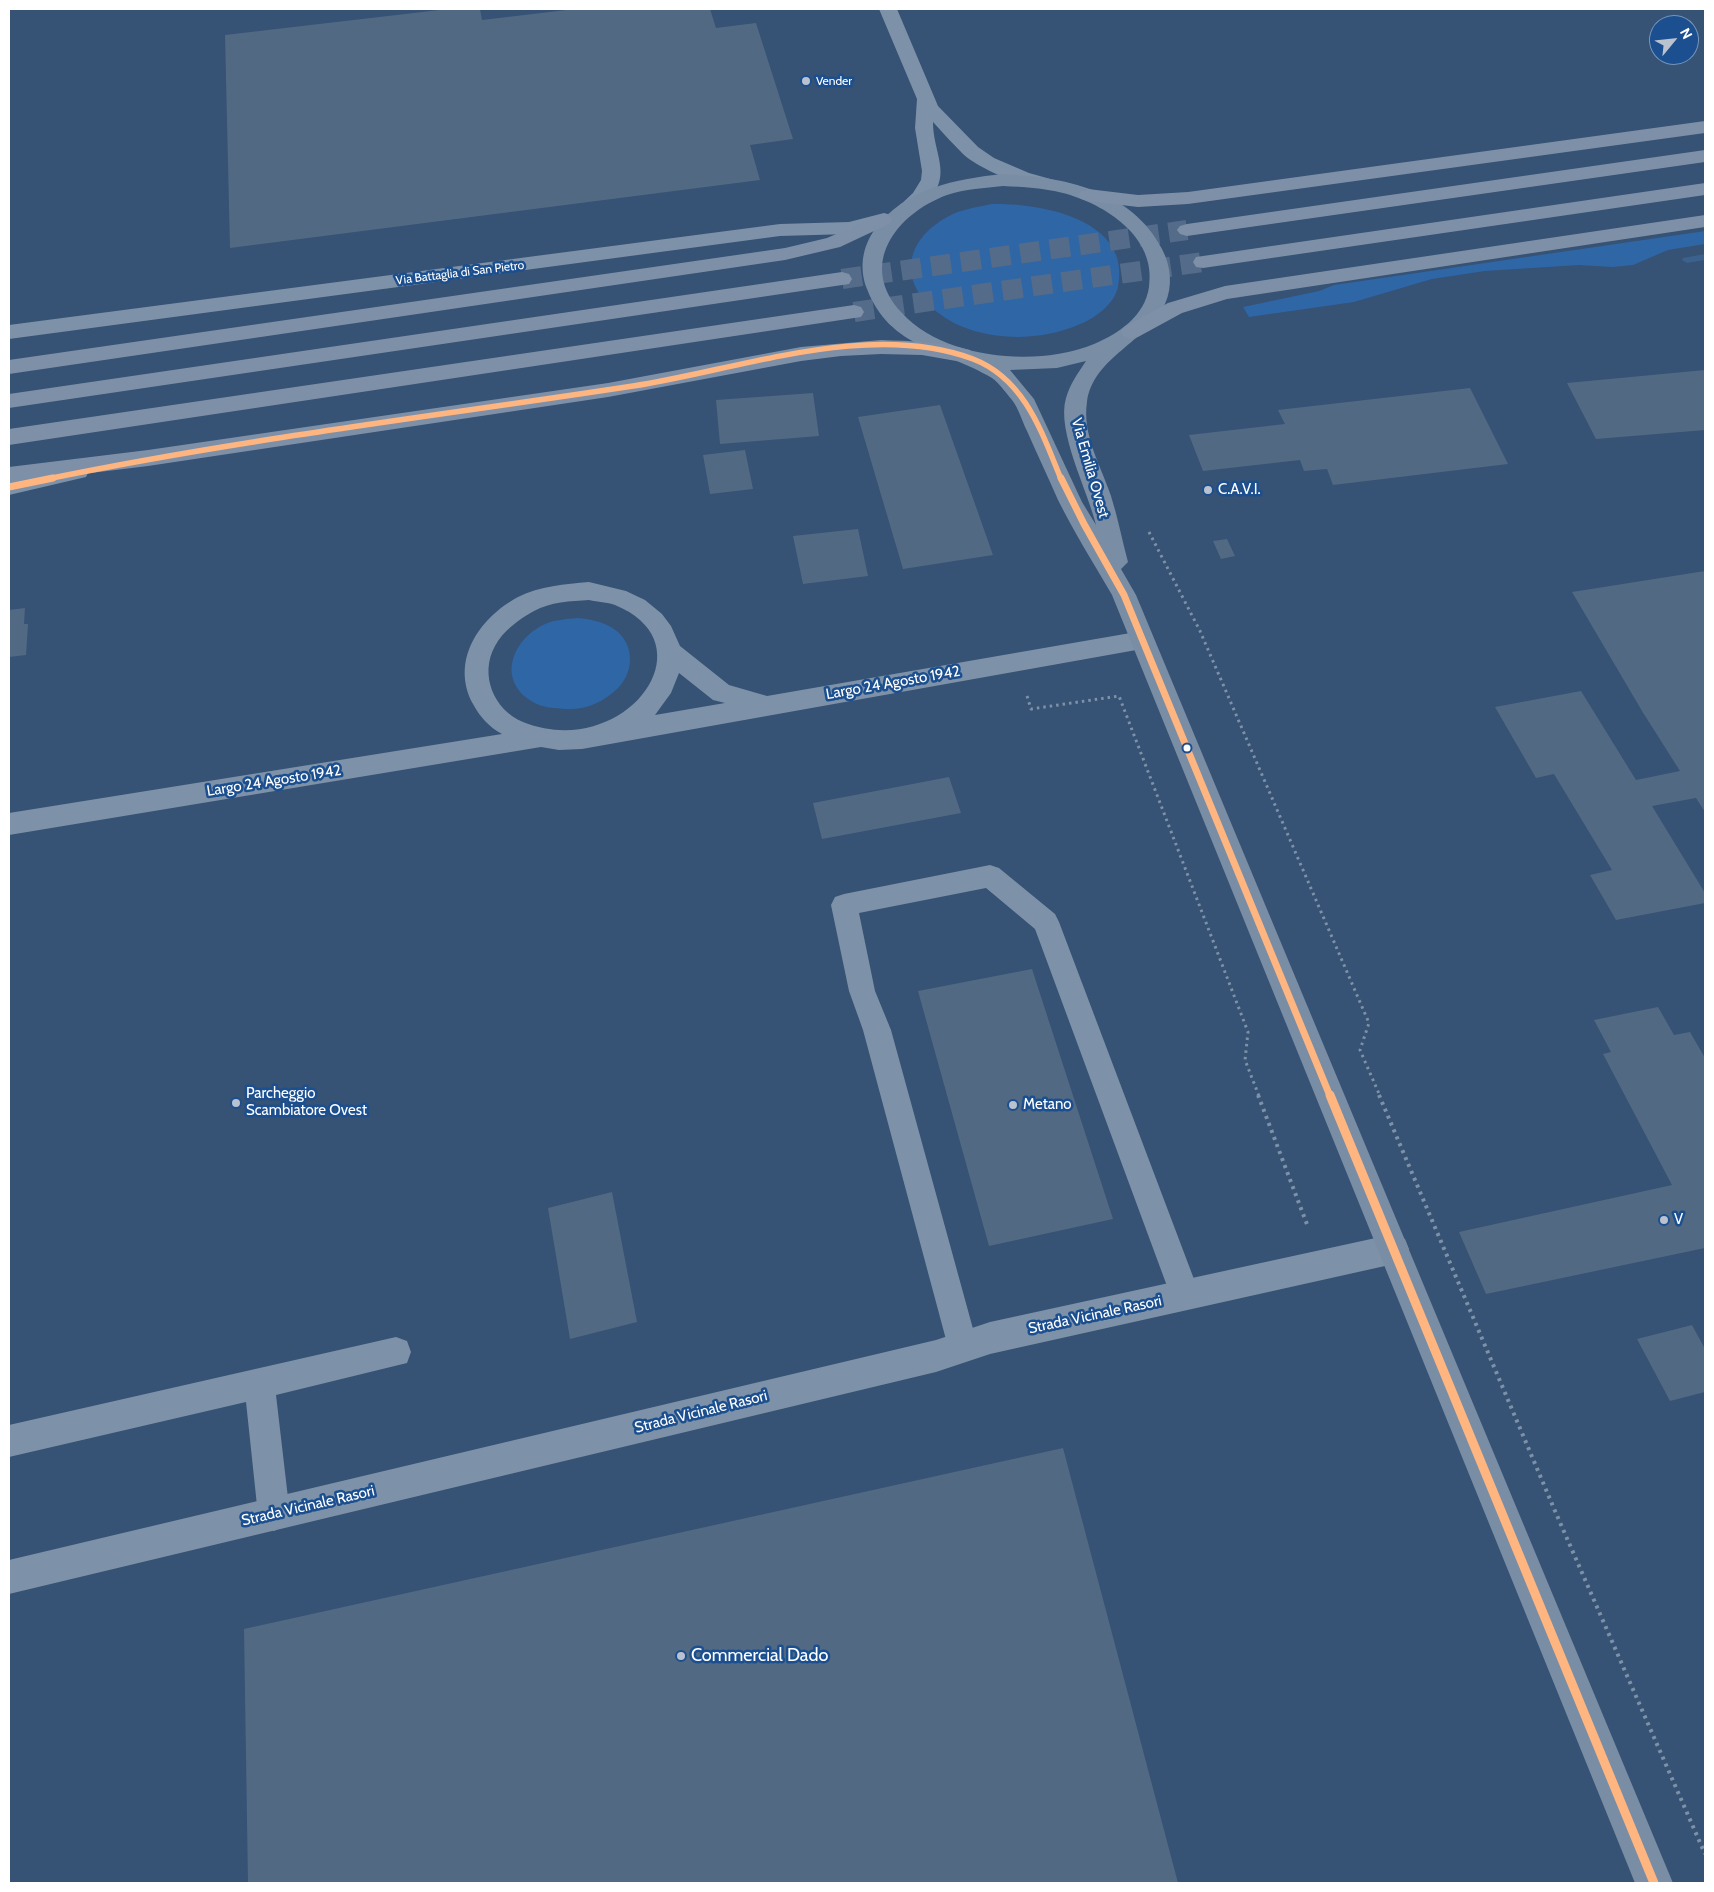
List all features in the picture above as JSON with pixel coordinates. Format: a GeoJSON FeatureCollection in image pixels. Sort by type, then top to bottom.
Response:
{"type":"FeatureCollection","features":[{"type":"Feature","properties":{"kind":"highway"},"geometry":{"type":"LineString","coordinates":[[1088,195],[1138,201],[1188,198],[1705,127]]}},
{"type":"Feature","properties":{"kind":"highway"},"geometry":{"type":"LineString","coordinates":[[1186,230],[1705,156]]}},
{"type":"Feature","properties":{"kind":"highway"},"geometry":{"type":"LineString","coordinates":[[1203,262],[1705,189]]}},
{"type":"Feature","properties":{"kind":"highway"},"geometry":{"type":"LineString","coordinates":[[9,367],[785,254],[833,242],[882,220]]}},
{"type":"Feature","properties":{"kind":"highway"},"geometry":{"type":"LineString","coordinates":[[1131,332],[1163,313],[1225,293],[1705,221]]}},
{"type":"Feature","properties":{"kind":"highway"},"geometry":{"type":"LineString","coordinates":[[9,400],[842,279]]}},
{"type":"Feature","properties":{"kind":"highway"},"geometry":{"type":"LineString","coordinates":[[9,437],[854,312]]}},
{"type":"Feature","properties":{"kind":"highway"},"geometry":{"type":"LineString","coordinates":[[9,476],[111,465],[379,422],[640,385],[746,363],[844,348],[872,346],[905,347],[962,355]]}},
{"type":"Feature","properties":{"kind":"main road","name":"Via Emilia Ovest"},"geometry":{"type":"LineString","coordinates":[[1124,594],[1071,502],[1023,399],[1001,374],[962,355],[934,345],[905,327],[891,314],[875,286],[871,272],[876,244],[894,218],[907,208],[941,191],[975,183],[1003,180],[1047,184],[1088,195],[1106,203],[1135,225],[1155,250],[1160,265],[1158,293],[1153,307],[1131,332],[1102,356],[1088,373],[1078,390],[1073,414],[1079,441],[1100,497],[1124,594],[1654,1883]]}},
{"type":"Feature","properties":{"kind":"main road","name":"Via Emilia Ovest"},"geometry":{"type":"LineString","coordinates":[[962,355],[1008,364],[1054,362],[1097,351],[1131,332]]}},
{"type":"Feature","properties":{"kind":"street","name":"Via Emilia Ovest"},"geometry":{"type":"LineString","coordinates":[[888,9],[927,109],[923,125],[931,157],[932,181],[926,191],[907,208]]}},
{"type":"Feature","properties":{"kind":"street","name":"Via Emilia Ovest"},"geometry":{"type":"LineString","coordinates":[[925,100],[958,139],[979,157],[1007,172],[1047,184]]}},
{"type":"Feature","properties":{"kind":"street","name":"Via Battaglia di San Pietro"},"geometry":{"type":"LineString","coordinates":[[9,332],[780,230],[858,228],[882,220],[907,208]]}},
{"type":"Feature","properties":{"kind":"street"},"geometry":{"type":"LineString","coordinates":[[9,486],[111,465]]}},
{"type":"Feature","properties":{"kind":"street","name":"Largo 24 Agosto 1942"},"geometry":{"type":"LineString","coordinates":[[540,738],[511,728],[490,711],[477,689],[476,664],[484,641],[502,620],[527,603],[557,593],[596,593],[618,597],[644,610],[661,629],[670,652],[668,676],[655,700],[634,720],[605,734]]}},
{"type":"Feature","properties":{"kind":"street","name":"Largo 24 Agosto 1942"},"geometry":{"type":"LineString","coordinates":[[9,824],[540,738],[573,740],[768,704],[1142,640]]}},
{"type":"Feature","properties":{"kind":"street","name":"Largo 24 Agosto 1942"},"geometry":{"type":"LineString","coordinates":[[670,652],[722,693],[768,704]]}},
{"type":"Feature","properties":{"kind":"street","name":"Strada Vicinale Rasori"},"geometry":{"type":"LineString","coordinates":[[9,1577],[936,1356],[990,1338],[1394,1249]]}},
{"type":"Feature","properties":{"kind":"lane"},"geometry":{"type":"LineString","coordinates":[[963,1347],[877,1030],[862,991],[844,905],[990,876],[1046,922],[1185,1295]]}},
{"type":"Feature","properties":{"kind":"lane"},"geometry":{"type":"LineString","coordinates":[[9,1441],[396,1352]]}},
{"type":"Feature","properties":{"kind":"lane"},"geometry":{"type":"LineString","coordinates":[[259,1382],[274,1515]]}},
{"type":"Feature","properties":{"kind":"path"},"geometry":{"type":"LineString","coordinates":[[1148,531],[1200,631],[1369,1023],[1360,1050],[1554,1511],[1705,1854]]}},
{"type":"Feature","properties":{"kind":"path"},"geometry":{"type":"LineString","coordinates":[[1017,662],[1032,708],[1119,696],[1248,1032],[1245,1060],[1322,1265]]}},
{"type":"Feature","properties":{"kind":"shaded area"},"geometry":{"type":"Polygon","coordinates":[[[992,204],[1012,204],[1057,212],[1079,220],[1097,231],[1111,245],[1119,264],[1118,287],[1116,294],[1108,305],[1097,315],[1078,325],[1044,335],[1025,337],[987,334],[969,329],[952,322],[937,312],[924,300],[916,287],[911,261],[915,248],[934,225],[949,216],[992,204]]]}},
{"type":"Feature","properties":{"kind":"shaded area"},"geometry":{"type":"Polygon","coordinates":[[[1705,231],[1705,244],[1668,250],[1633,265],[1613,267],[1579,265],[1485,271],[1432,279],[1354,302],[1249,317],[1243,307],[1319,291],[1334,285],[1705,231]]]}},
{"type":"Feature","properties":{"kind":"shaded area"},"geometry":{"type":"Polygon","coordinates":[[[578,618],[603,623],[619,633],[624,639],[628,647],[630,664],[624,681],[613,693],[601,701],[581,708],[549,707],[533,702],[522,694],[515,684],[512,674],[512,663],[516,652],[530,633],[541,626],[563,619],[578,618]]]}},
{"type":"Feature","properties":{"kind":"building"},"geometry":{"type":"Polygon","coordinates":[[[448,9],[480,9],[482,20],[575,9],[710,9],[716,28],[756,23],[793,139],[750,145],[760,180],[230,248],[225,35],[448,9]]]}},
{"type":"Feature","properties":{"kind":"building"},"geometry":{"type":"Polygon","coordinates":[[[1705,370],[1705,430],[1596,439],[1567,383],[1705,370]]]}},
{"type":"Feature","properties":{"kind":"building"},"geometry":{"type":"Polygon","coordinates":[[[1470,388],[1508,464],[1333,485],[1327,469],[1304,471],[1300,460],[1203,471],[1189,435],[1285,424],[1278,410],[1470,388]]]}},
{"type":"Feature","properties":{"kind":"building"},"geometry":{"type":"Polygon","coordinates":[[[813,393],[819,436],[720,444],[716,400],[813,393]]]}},
{"type":"Feature","properties":{"kind":"building"},"geometry":{"type":"Polygon","coordinates":[[[940,405],[993,555],[903,569],[858,417],[940,405]]]}},
{"type":"Feature","properties":{"kind":"building"},"geometry":{"type":"Polygon","coordinates":[[[745,450],[753,489],[710,494],[703,455],[745,450]]]}},
{"type":"Feature","properties":{"kind":"building"},"geometry":{"type":"Polygon","coordinates":[[[858,529],[868,576],[803,584],[793,536],[858,529]]]}},
{"type":"Feature","properties":{"kind":"building"},"geometry":{"type":"Polygon","coordinates":[[[1227,539],[1235,556],[1221,559],[1213,541],[1227,539]]]}},
{"type":"Feature","properties":{"kind":"building"},"geometry":{"type":"Polygon","coordinates":[[[1705,571],[1705,812],[1696,798],[1652,806],[1705,893],[1705,903],[1616,920],[1590,875],[1612,870],[1554,774],[1536,778],[1495,707],[1581,691],[1636,780],[1680,771],[1642,711],[1572,592],[1705,571]]]}},
{"type":"Feature","properties":{"kind":"building"},"geometry":{"type":"Polygon","coordinates":[[[25,608],[24,624],[28,624],[26,655],[9,657],[9,610],[25,608]]]}},
{"type":"Feature","properties":{"kind":"building"},"geometry":{"type":"Polygon","coordinates":[[[949,777],[961,813],[822,839],[813,803],[949,777]]]}},
{"type":"Feature","properties":{"kind":"building","name":"Metano"},"geometry":{"type":"Polygon","coordinates":[[[1032,969],[1113,1219],[989,1246],[918,991],[1032,969]]]}},
{"type":"Feature","properties":{"kind":"building"},"geometry":{"type":"Polygon","coordinates":[[[1658,1007],[1674,1035],[1690,1032],[1705,1058],[1705,1248],[1486,1294],[1459,1232],[1672,1185],[1603,1054],[1611,1052],[1594,1020],[1658,1007]]]}},
{"type":"Feature","properties":{"kind":"building"},"geometry":{"type":"Polygon","coordinates":[[[612,1192],[637,1322],[570,1339],[548,1208],[612,1192]]]}},
{"type":"Feature","properties":{"kind":"building"},"geometry":{"type":"Polygon","coordinates":[[[1692,1325],[1705,1349],[1705,1392],[1670,1401],[1637,1339],[1692,1325]]]}},
{"type":"Feature","properties":{"kind":"building","name":"Commercial Dado"},"geometry":{"type":"Polygon","coordinates":[[[1063,1448],[1178,1883],[248,1883],[244,1629],[1063,1448]]]}},
{"type":"Feature","properties":{"kind":"waterway"},"geometry":{"type":"LineString","coordinates":[[1687,260],[1705,257]]}},
{"type":"Feature","properties":{"kind":"tunnel"},"geometry":{"type":"LineString","coordinates":[[842,279],[1187,230]]}},
{"type":"Feature","properties":{"kind":"tunnel"},"geometry":{"type":"LineString","coordinates":[[854,312],[1203,262]]}},
{"type":"Feature","properties":{"kind":"transit line"},"geometry":{"type":"LineString","coordinates":[[9,487],[165,456],[243,443],[665,381],[813,351],[873,346],[933,349],[977,361],[1005,377],[1018,391],[1039,426],[1077,512],[1124,595],[1654,1883]]}},
{"type":"Feature","properties":{"kind":"place","name":"Vender"},"geometry":{"type":"Point","coordinates":[806,81]}},
{"type":"Feature","properties":{"kind":"place","name":"C.A.V.I."},"geometry":{"type":"Point","coordinates":[1208,490]}},
{"type":"Feature","properties":{"kind":"place","name":"Parcheggio Scambiatore Ovest"},"geometry":{"type":"Point","coordinates":[236,1103]}},
{"type":"Feature","properties":{"kind":"place","name":"Metano"},"geometry":{"type":"Point","coordinates":[1013,1105]}},
{"type":"Feature","properties":{"kind":"place","name":"V"},"geometry":{"type":"Point","coordinates":[1664,1220]}},
{"type":"Feature","properties":{"kind":"place","name":"Commercial Dado"},"geometry":{"type":"Point","coordinates":[681,1656]}}]}
